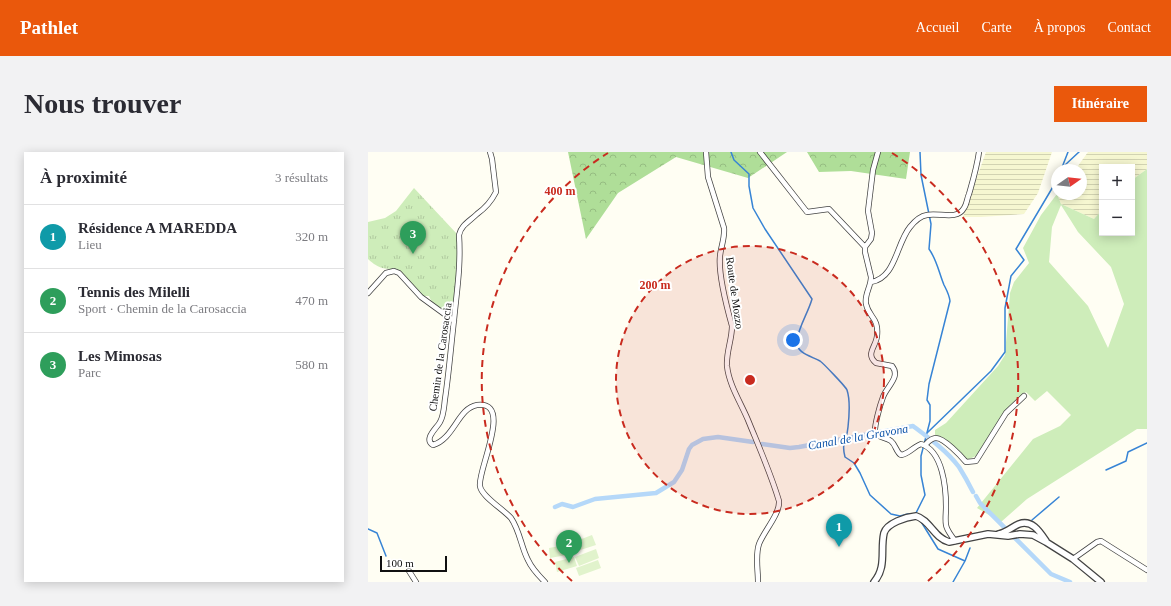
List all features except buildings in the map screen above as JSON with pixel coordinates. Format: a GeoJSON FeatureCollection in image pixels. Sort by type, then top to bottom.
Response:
{"type":"FeatureCollection","features":[{"type":"Feature","properties":{"kind":"street","name":"Chemin de la Carosaccia"},"geometry":{"type":"LineString","coordinates":[[490,152],[496,192],[478,214],[460,230],[460,270],[444,411],[440,423],[432,433],[430,442],[433,445],[438,444],[456,426],[467,409],[476,405],[484,405],[491,409],[494,414],[494,424],[479,485],[484,495],[514,522],[527,560],[544,582]]}},
{"type":"Feature","properties":{"kind":"street","name":"Route de Mozzo"},"geometry":{"type":"LineString","coordinates":[[706,152],[708,177],[724,228],[725,237],[720,255],[720,266],[732,326],[727,367],[733,386],[779,501],[779,509],[759,544],[757,558],[758,582]]}},
{"type":"Feature","properties":{"kind":"street"},"geometry":{"type":"LineString","coordinates":[[760,152],[807,212],[829,209],[865,247]]}},
{"type":"Feature","properties":{"kind":"street"},"geometry":{"type":"LineString","coordinates":[[878,152],[873,170],[868,211],[872,233],[871,239],[865,247],[871,277],[871,282],[866,297],[866,304],[876,320],[877,337],[871,352],[871,356],[876,363],[892,366],[895,376],[883,396],[875,427],[875,434],[890,440],[898,453],[901,455],[907,454],[915,446],[923,445],[933,438],[938,438],[966,462],[976,461],[1006,413],[1024,396]]}},
{"type":"Feature","properties":{"kind":"street"},"geometry":{"type":"LineString","coordinates":[[871,282],[877,281],[884,277],[890,270],[897,251],[909,228],[918,219],[927,215],[958,214],[964,208],[977,166],[979,152]]}},
{"type":"Feature","properties":{"kind":"street"},"geometry":{"type":"LineString","coordinates":[[368,293],[386,273],[394,271],[399,273],[420,297],[454,321]]}},
{"type":"Feature","properties":{"kind":"street"},"geometry":{"type":"LineString","coordinates":[[923,445],[935,455],[941,466],[946,505],[946,525],[955,541]]}},
{"type":"Feature","properties":{"kind":"street"},"geometry":{"type":"LineString","coordinates":[[874,582],[879,576],[884,532],[898,521],[912,516],[920,517],[926,521],[943,540],[955,541],[988,534],[1008,536],[1020,534],[1033,535],[1073,559],[1102,582]]}},
{"type":"Feature","properties":{"kind":"street"},"geometry":{"type":"LineString","coordinates":[[995,535],[1006,532],[1020,524],[1032,524],[1046,542]]}},
{"type":"Feature","properties":{"kind":"street"},"geometry":{"type":"LineString","coordinates":[[1020,524],[1020,534]]}},
{"type":"Feature","properties":{"kind":"street"},"geometry":{"type":"LineString","coordinates":[[1073,559],[1097,542],[1101,541],[1147,570]]}},
{"type":"Feature","properties":{"kind":"street"},"geometry":{"type":"LineString","coordinates":[[409,571],[416,582]]}},
{"type":"Feature","properties":{"kind":"green space"},"geometry":{"type":"Polygon","coordinates":[[[568,152],[787,152],[748,178],[676,157],[618,193],[586,239],[568,152]]]}},
{"type":"Feature","properties":{"kind":"green space"},"geometry":{"type":"Polygon","coordinates":[[[807,152],[910,152],[906,179],[851,171],[819,172],[807,152]]]}},
{"type":"Feature","properties":{"kind":"green space"},"geometry":{"type":"Polygon","coordinates":[[[986,152],[1052,152],[1038,193],[1024,214],[963,217],[986,152]]]}},
{"type":"Feature","properties":{"kind":"green space"},"geometry":{"type":"Polygon","coordinates":[[[1088,152],[1147,152],[1147,169],[1135,178],[1135,164],[1099,164],[1099,213],[1094,219],[1061,204],[1059,200],[1087,200],[1087,164],[1079,164],[1088,152]]]}},
{"type":"Feature","properties":{"kind":"green space"},"geometry":{"type":"Polygon","coordinates":[[[1147,169],[1147,429],[1137,429],[1027,499],[1001,522],[977,508],[1033,439],[1060,426],[1071,415],[1047,391],[1035,401],[1026,392],[1012,404],[976,456],[967,460],[942,437],[935,435],[935,430],[946,423],[998,366],[1005,355],[1010,293],[1014,282],[1029,263],[1023,248],[1041,215],[1052,200],[1059,200],[1061,204],[1094,219],[1099,213],[1099,236],[1135,236],[1135,178],[1147,169]],[[1061,205],[1052,227],[1049,262],[1088,306],[1108,348],[1124,304],[1111,267],[1078,232],[1061,205]]]}},
{"type":"Feature","properties":{"kind":"green space"},"geometry":{"type":"Polygon","coordinates":[[[414,188],[457,234],[458,249],[456,295],[450,315],[435,305],[429,296],[422,296],[398,270],[379,267],[368,259],[368,222],[385,218],[396,211],[414,188]]]}},
{"type":"Feature","properties":{"kind":"green space"},"geometry":{"type":"Polygon","coordinates":[[[592,535],[596,545],[574,552],[571,545],[572,554],[550,558],[549,548],[571,544],[592,535]]]}},
{"type":"Feature","properties":{"kind":"green space"},"geometry":{"type":"Polygon","coordinates":[[[596,549],[599,558],[579,566],[575,557],[596,549]]]}},
{"type":"Feature","properties":{"kind":"green space"},"geometry":{"type":"Polygon","coordinates":[[[574,557],[577,566],[557,572],[555,562],[574,557]]]}},
{"type":"Feature","properties":{"kind":"green space"},"geometry":{"type":"Polygon","coordinates":[[[598,560],[601,568],[579,576],[576,568],[598,560]]]}},
{"type":"Feature","properties":{"kind":"waterway"},"geometry":{"type":"LineString","coordinates":[[731,152],[734,160],[749,174],[749,186],[753,208],[765,229],[812,299],[798,335],[798,348],[804,354],[820,361],[847,390],[849,398],[849,414],[844,445],[845,457],[854,463],[870,495],[891,514],[900,516],[916,514]]}},
{"type":"Feature","properties":{"kind":"waterway"},"geometry":{"type":"LineString","coordinates":[[916,513],[925,495],[921,475],[921,456],[930,421],[930,405],[927,400],[929,384],[950,301],[936,262],[929,249],[931,224],[921,175],[920,152]]}},
{"type":"Feature","properties":{"kind":"waterway"},"geometry":{"type":"LineString","coordinates":[[1063,164],[1068,152]]}},
{"type":"Feature","properties":{"kind":"waterway"},"geometry":{"type":"LineString","coordinates":[[1066,164],[1079,152]]}},
{"type":"Feature","properties":{"kind":"waterway"},"geometry":{"type":"LineString","coordinates":[[927,433],[991,371],[1005,352],[1005,308],[1011,276],[1024,260],[1016,249],[1051,190]]}},
{"type":"Feature","properties":{"kind":"waterway","name":"Canal de la Gravona"},"geometry":{"type":"LineString","coordinates":[[762,444],[790,448],[799,447],[913,426],[938,445],[954,461],[961,470],[973,492]]}},
{"type":"Feature","properties":{"kind":"waterway","name":"Canal de la Gravona"},"geometry":{"type":"LineString","coordinates":[[555,507],[562,504],[573,507],[595,499],[656,493],[674,482],[682,470],[689,449],[692,445],[703,439],[718,437],[753,442]]}},
{"type":"Feature","properties":{"kind":"waterway"},"geometry":{"type":"LineString","coordinates":[[1106,470],[1126,461],[1128,452],[1147,443]]}},
{"type":"Feature","properties":{"kind":"waterway","name":"Canal de la Gravona"},"geometry":{"type":"LineString","coordinates":[[976,496],[980,503],[1051,574],[1070,582]]}},
{"type":"Feature","properties":{"kind":"waterway"},"geometry":{"type":"LineString","coordinates":[[1032,520],[1059,497]]}},
{"type":"Feature","properties":{"kind":"waterway"},"geometry":{"type":"LineString","coordinates":[[920,520],[938,549],[965,561]]}},
{"type":"Feature","properties":{"kind":"waterway"},"geometry":{"type":"LineString","coordinates":[[368,529],[377,533],[386,556]]}},
{"type":"Feature","properties":{"kind":"waterway"},"geometry":{"type":"LineString","coordinates":[[953,582],[965,561],[970,548]]}},
{"type":"Feature","properties":{"kind":"place","name":"Les Mimosas"},"geometry":{"type":"Point","coordinates":[413,254]}},
{"type":"Feature","properties":{"kind":"place","name":"Résidence A MAREDDA"},"geometry":{"type":"Point","coordinates":[839,547]}},
{"type":"Feature","properties":{"kind":"place","name":"Tennis des Milelli"},"geometry":{"type":"Point","coordinates":[569,563]}}]}
